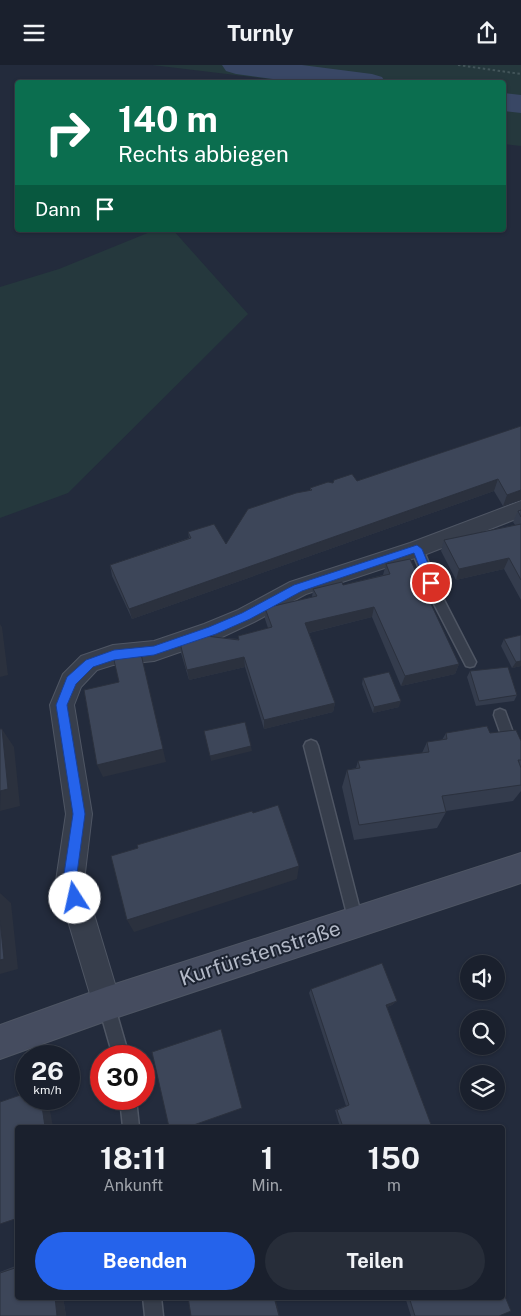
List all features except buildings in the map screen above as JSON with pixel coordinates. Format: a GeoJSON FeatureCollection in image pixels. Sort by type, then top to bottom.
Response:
{"type":"FeatureCollection","features":[{"type":"Feature","properties":{"kind":"street"},"geometry":{"type":"LineString","coordinates":[[106,1004],[70,881],[79,814],[62,705],[71,681],[90,663],[114,655],[154,651],[212,631],[246,616],[298,588],[417,549],[521,509]]}},
{"type":"Feature","properties":{"kind":"street","name":"Kurfürstenstraße"},"geometry":{"type":"LineString","coordinates":[[0,1042],[106,1004],[521,867]]}},
{"type":"Feature","properties":{"kind":"lane"},"geometry":{"type":"LineString","coordinates":[[417,549],[438,600],[470,662]]}},
{"type":"Feature","properties":{"kind":"lane"},"geometry":{"type":"LineString","coordinates":[[500,715],[521,771]]}},
{"type":"Feature","properties":{"kind":"lane"},"geometry":{"type":"LineString","coordinates":[[311,746],[356,922]]}},
{"type":"Feature","properties":{"kind":"lane"},"geometry":{"type":"LineString","coordinates":[[106,1004],[118,1045]]}},
{"type":"Feature","properties":{"kind":"lane"},"geometry":{"type":"LineString","coordinates":[[129,1110],[131,1125]]}},
{"type":"Feature","properties":{"kind":"lane"},"geometry":{"type":"LineString","coordinates":[[152,1300],[154,1316]]}},
{"type":"Feature","properties":{"kind":"path"},"geometry":{"type":"LineString","coordinates":[[458,65],[521,74]]}},
{"type":"Feature","properties":{"kind":"green space"},"geometry":{"type":"Polygon","coordinates":[[[152,65],[521,65],[521,146],[506,144],[506,80],[276,80],[152,65]]]}},
{"type":"Feature","properties":{"kind":"green space"},"geometry":{"type":"Polygon","coordinates":[[[150,232],[175,232],[248,314],[68,493],[0,518],[0,287],[59,269],[150,232]]]}},
{"type":"Feature","properties":{"kind":"waterway"},"geometry":{"type":"LineString","coordinates":[[236,65],[349,80]]}},
{"type":"Feature","properties":{"kind":"waterway"},"geometry":{"type":"LineString","coordinates":[[506,102],[521,104]]}},
{"type":"Feature","properties":{"kind":"route"},"geometry":{"type":"LineString","coordinates":[[75,898],[70,881],[79,814],[62,705],[71,681],[90,663],[114,655],[154,651],[212,631],[246,616],[298,588],[417,549],[431,583]]}}]}
